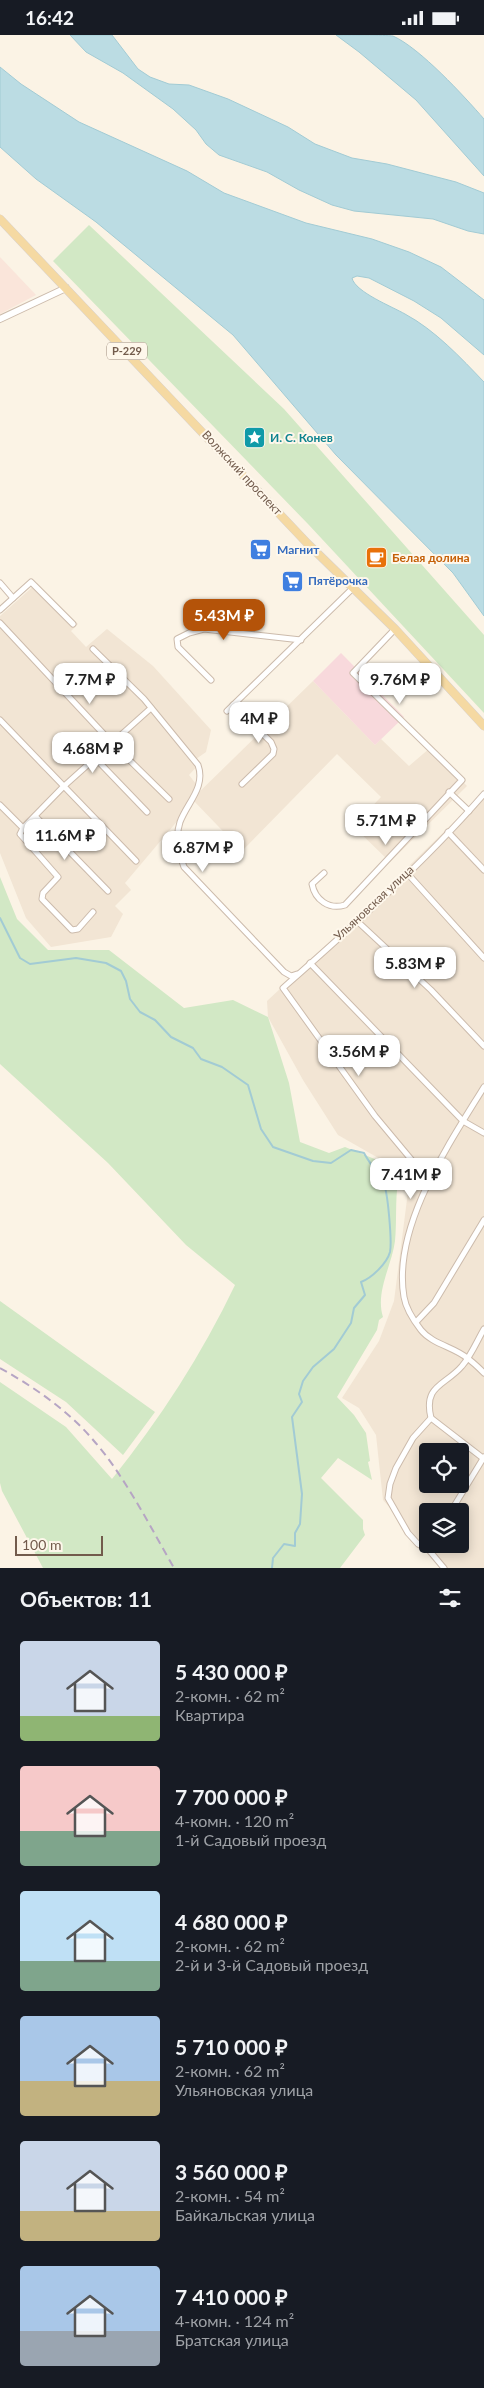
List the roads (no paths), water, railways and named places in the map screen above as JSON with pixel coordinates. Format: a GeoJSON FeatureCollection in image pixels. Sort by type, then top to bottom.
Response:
{"type":"FeatureCollection","features":[{"type":"Feature","properties":{"kind":"main road","name":"Волжский проспект"},"geometry":{"type":"LineString","coordinates":[[0,219],[308,543],[395,629],[484,726]]}},
{"type":"Feature","properties":{"kind":"street"},"geometry":{"type":"LineString","coordinates":[[0,319],[66,288]]}},
{"type":"Feature","properties":{"kind":"street"},"geometry":{"type":"LineString","coordinates":[[0,610],[31,582],[73,624]]}},
{"type":"Feature","properties":{"kind":"street"},"geometry":{"type":"LineString","coordinates":[[0,583],[13,598]]}},
{"type":"Feature","properties":{"kind":"street"},"geometry":{"type":"LineString","coordinates":[[227,711],[354,587]]}},
{"type":"Feature","properties":{"kind":"street"},"geometry":{"type":"LineString","coordinates":[[0,623],[113,744],[168,799]]}},
{"type":"Feature","properties":{"kind":"street"},"geometry":{"type":"LineString","coordinates":[[211,680],[178,647],[177,639],[204,629],[301,640]]}},
{"type":"Feature","properties":{"kind":"street"},"geometry":{"type":"LineString","coordinates":[[324,873],[312,884],[313,891],[322,901],[332,907],[345,905],[462,780],[353,673],[395,629]]}},
{"type":"Feature","properties":{"kind":"street"},"geometry":{"type":"LineString","coordinates":[[93,649],[151,708],[193,758],[200,771],[196,793],[179,823],[178,851],[184,867],[284,973],[291,976],[299,973]]}},
{"type":"Feature","properties":{"kind":"street"},"geometry":{"type":"LineString","coordinates":[[233,705],[271,742],[274,749],[273,754],[242,783]]}},
{"type":"Feature","properties":{"kind":"street"},"geometry":{"type":"LineString","coordinates":[[93,912],[78,929],[72,930],[42,899],[43,893],[58,877],[21,837],[23,828],[63,787],[151,708]]}},
{"type":"Feature","properties":{"kind":"street"},"geometry":{"type":"LineString","coordinates":[[0,721],[136,861]]}},
{"type":"Feature","properties":{"kind":"street"},"geometry":{"type":"LineString","coordinates":[[0,733],[6,727]]}},
{"type":"Feature","properties":{"kind":"street"},"geometry":{"type":"LineString","coordinates":[[96,759],[147,812]]}},
{"type":"Feature","properties":{"kind":"street"},"geometry":{"type":"LineString","coordinates":[[449,793],[469,811]]}},
{"type":"Feature","properties":{"kind":"street","name":"Ульяновская улица"},"geometry":{"type":"LineString","coordinates":[[432,1174],[420,1170],[375,1116],[282,988],[407,873],[484,794]]}},
{"type":"Feature","properties":{"kind":"street"},"geometry":{"type":"LineString","coordinates":[[0,805],[23,828]]}},
{"type":"Feature","properties":{"kind":"street"},"geometry":{"type":"LineString","coordinates":[[36,816],[108,891]]}},
{"type":"Feature","properties":{"kind":"street"},"geometry":{"type":"LineString","coordinates":[[448,832],[484,871]]}},
{"type":"Feature","properties":{"kind":"street"},"geometry":{"type":"LineString","coordinates":[[407,873],[484,958]]}},
{"type":"Feature","properties":{"kind":"street"},"geometry":{"type":"LineString","coordinates":[[357,921],[431,989],[484,1046]]}},
{"type":"Feature","properties":{"kind":"street"},"geometry":{"type":"LineString","coordinates":[[310,963],[464,1121],[484,1133]]}},
{"type":"Feature","properties":{"kind":"street"},"geometry":{"type":"LineString","coordinates":[[484,1087],[432,1174],[405,1246],[404,1298],[408,1310],[422,1331],[439,1343],[467,1357],[484,1373]]}},
{"type":"Feature","properties":{"kind":"street"},"geometry":{"type":"LineString","coordinates":[[417,1321],[434,1303],[484,1220]]}},
{"type":"Feature","properties":{"kind":"street"},"geometry":{"type":"LineString","coordinates":[[456,1503],[484,1458],[432,1418],[429,1407],[434,1388],[451,1377],[463,1365],[484,1329]]}},
{"type":"Feature","properties":{"kind":"street"},"geometry":{"type":"LineString","coordinates":[[419,1544],[408,1533],[388,1498],[390,1484],[396,1469],[413,1438],[432,1418]]}},
{"type":"Feature","properties":{"kind":"street"},"geometry":{"type":"LineString","coordinates":[[434,1553],[444,1568]]}},
{"type":"Feature","properties":{"kind":"water"},"geometry":{"type":"Polygon","coordinates":[[[70,35],[112,35],[138,69],[150,77],[169,84],[189,85],[228,99],[288,127],[315,144],[352,158],[387,164],[456,182],[484,193],[484,234],[468,231],[433,219],[354,211],[332,205],[299,190],[267,172],[219,155],[173,109],[123,73],[86,52],[70,35]]]}},
{"type":"Feature","properties":{"kind":"water"},"geometry":{"type":"Polygon","coordinates":[[[336,35],[393,36],[416,51],[441,73],[484,119],[484,176],[416,100],[336,35]]]}},
{"type":"Feature","properties":{"kind":"water"},"geometry":{"type":"Polygon","coordinates":[[[0,67],[21,84],[79,122],[187,171],[224,193],[306,223],[372,239],[409,252],[441,267],[484,300],[484,355],[441,318],[414,301],[369,278],[357,276],[352,278],[360,289],[367,294],[427,328],[484,382],[484,616],[453,573],[336,455],[233,335],[96,222],[36,179],[0,147],[0,67]]]}},
{"type":"Feature","properties":{"kind":"waterway"},"geometry":{"type":"LineString","coordinates":[[0,918],[20,958],[30,964],[76,958],[106,963],[121,971],[126,981],[130,999],[140,1012],[155,1020],[171,1037],[193,1048],[201,1059],[222,1067],[248,1085],[261,1129],[273,1147],[313,1161],[331,1163],[351,1150],[364,1153],[383,1182],[389,1216],[390,1252],[379,1270],[361,1282],[365,1295],[354,1308],[351,1323],[334,1349],[313,1367],[303,1381],[299,1394],[302,1402],[292,1417],[302,1494],[300,1524],[295,1533],[295,1546],[284,1544],[273,1558],[272,1568]]}},
{"type":"Feature","properties":{"kind":"railway"},"geometry":{"type":"LineString","coordinates":[[0,1368],[50,1400],[74,1420],[94,1441],[116,1470],[174,1568]]}},
{"type":"Feature","properties":{"kind":"place","name":"И. С. Конев"},"geometry":{"type":"Point","coordinates":[254,438]}},
{"type":"Feature","properties":{"kind":"place","name":"Магнит"},"geometry":{"type":"Point","coordinates":[261,550]}},
{"type":"Feature","properties":{"kind":"place","name":"Белая долина"},"geometry":{"type":"Point","coordinates":[376,558]}},
{"type":"Feature","properties":{"kind":"place","name":"Пятёрочка"},"geometry":{"type":"Point","coordinates":[292,581]}}]}
